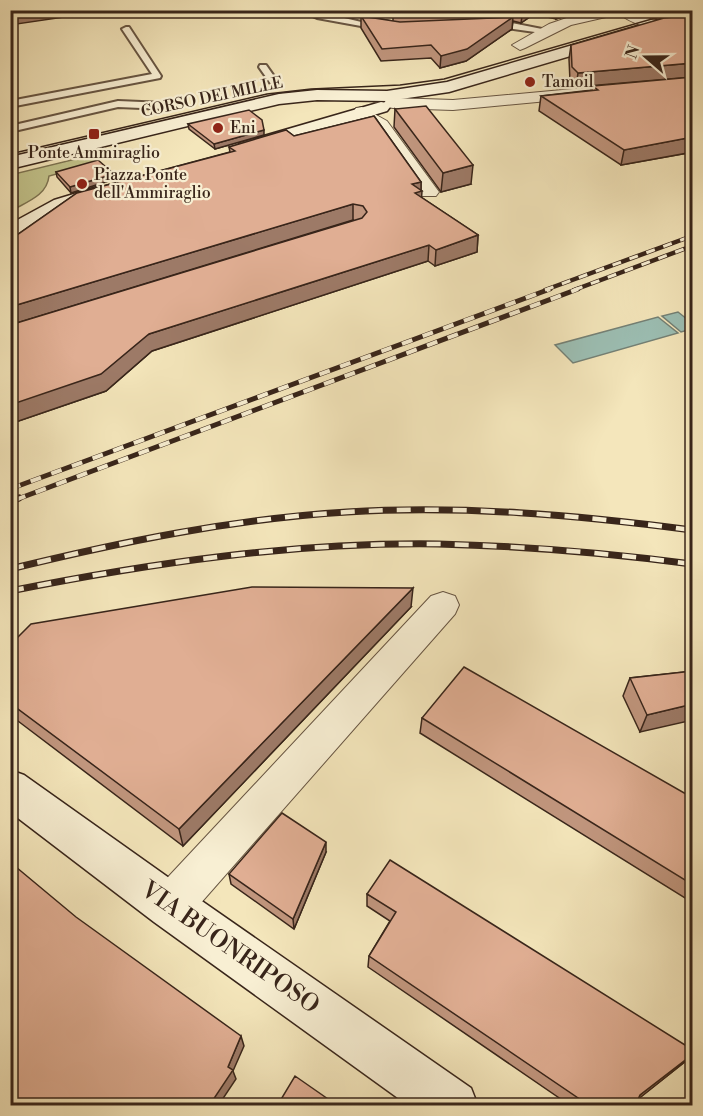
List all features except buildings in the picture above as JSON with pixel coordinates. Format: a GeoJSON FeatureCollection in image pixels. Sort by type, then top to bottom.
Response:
{"type":"FeatureCollection","features":[{"type":"Feature","properties":{"kind":"street"},"geometry":{"type":"LineString","coordinates":[[520,45],[542,31],[596,12],[616,10]]}},
{"type":"Feature","properties":{"kind":"street"},"geometry":{"type":"LineString","coordinates":[[622,10],[655,26],[669,28],[693,22]]}},
{"type":"Feature","properties":{"kind":"street"},"geometry":{"type":"LineString","coordinates":[[10,163],[268,101],[326,96],[373,97],[421,93],[449,87],[693,15]]}},
{"type":"Feature","properties":{"kind":"street","name":"CORSO DEI MILLE"},"geometry":{"type":"LineString","coordinates":[[252,86],[274,82],[330,80],[421,93]]}},
{"type":"Feature","properties":{"kind":"street"},"geometry":{"type":"LineString","coordinates":[[362,112],[407,112],[490,101],[600,92]]}},
{"type":"Feature","properties":{"kind":"street"},"geometry":{"type":"LineString","coordinates":[[231,152],[421,93],[490,101]]}},
{"type":"Feature","properties":{"kind":"street"},"geometry":{"type":"LineString","coordinates":[[326,96],[340,105],[340,114],[335,120]]}},
{"type":"Feature","properties":{"kind":"street"},"geometry":{"type":"LineString","coordinates":[[393,103],[453,105]]}},
{"type":"Feature","properties":{"kind":"street","name":"CORSO DEI MILLE"},"geometry":{"type":"LineString","coordinates":[[10,141],[171,104]]}},
{"type":"Feature","properties":{"kind":"street"},"geometry":{"type":"LineString","coordinates":[[362,112],[381,125],[429,192]]}},
{"type":"Feature","properties":{"kind":"street"},"geometry":{"type":"LineString","coordinates":[[10,232],[62,205],[114,188]]}},
{"type":"Feature","properties":{"kind":"street"},"geometry":{"type":"LineString","coordinates":[[170,906],[443,605]]}},
{"type":"Feature","properties":{"kind":"street","name":"VIA BUONRIPOSO"},"geometry":{"type":"LineString","coordinates":[[10,788],[170,906],[453,1106]]}},
{"type":"Feature","properties":{"kind":"lane"},"geometry":{"type":"LineString","coordinates":[[302,10],[317,16],[389,29]]}},
{"type":"Feature","properties":{"kind":"lane"},"geometry":{"type":"LineString","coordinates":[[476,25],[507,24],[542,31]]}},
{"type":"Feature","properties":{"kind":"lane"},"geometry":{"type":"LineString","coordinates":[[10,104],[157,76],[126,29]]}},
{"type":"Feature","properties":{"kind":"lane"},"geometry":{"type":"LineString","coordinates":[[263,67],[274,82]]}},
{"type":"Feature","properties":{"kind":"lane"},"geometry":{"type":"LineString","coordinates":[[10,129],[118,104],[171,104]]}},
{"type":"Feature","properties":{"kind":"green space"},"geometry":{"type":"Polygon","coordinates":[[[92,155],[97,163],[49,176],[40,193],[11,211],[10,175],[92,155]]]}},
{"type":"Feature","properties":{"kind":"water"},"geometry":{"type":"Polygon","coordinates":[[[678,312],[692,323],[692,329],[681,332],[662,316],[678,312]]]}},
{"type":"Feature","properties":{"kind":"water"},"geometry":{"type":"Polygon","coordinates":[[[658,317],[678,333],[573,363],[555,345],[658,317]]]}},
{"type":"Feature","properties":{"kind":"tram line"},"geometry":{"type":"LineString","coordinates":[[10,154],[267,94],[311,89],[400,85],[444,79],[683,10]]}},
{"type":"Feature","properties":{"kind":"railway"},"geometry":{"type":"LineString","coordinates":[[545,290],[692,236]]}},
{"type":"Feature","properties":{"kind":"railway"},"geometry":{"type":"LineString","coordinates":[[574,290],[692,246]]}},
{"type":"Feature","properties":{"kind":"railway"},"geometry":{"type":"LineString","coordinates":[[10,489],[550,289]]}},
{"type":"Feature","properties":{"kind":"railway"},"geometry":{"type":"LineString","coordinates":[[15,500],[578,289]]}},
{"type":"Feature","properties":{"kind":"railway"},"geometry":{"type":"LineString","coordinates":[[10,502],[19,498]]}},
{"type":"Feature","properties":{"kind":"railway"},"geometry":{"type":"LineString","coordinates":[[10,569],[177,533],[261,520],[347,512],[433,510],[520,513],[692,530]]}},
{"type":"Feature","properties":{"kind":"railway"},"geometry":{"type":"LineString","coordinates":[[10,591],[169,563],[223,556],[384,544],[534,548],[692,564]]}},
{"type":"Feature","properties":{"kind":"place","name":"Tamoil"},"geometry":{"type":"Point","coordinates":[530,82]}},
{"type":"Feature","properties":{"kind":"place","name":"Eni"},"geometry":{"type":"Point","coordinates":[218,128]}},
{"type":"Feature","properties":{"kind":"place","name":"Ponte Ammiraglio"},"geometry":{"type":"Point","coordinates":[94,134]}},
{"type":"Feature","properties":{"kind":"place","name":"Piazza Ponte dell'Ammiraglio"},"geometry":{"type":"Point","coordinates":[82,184]}}]}
